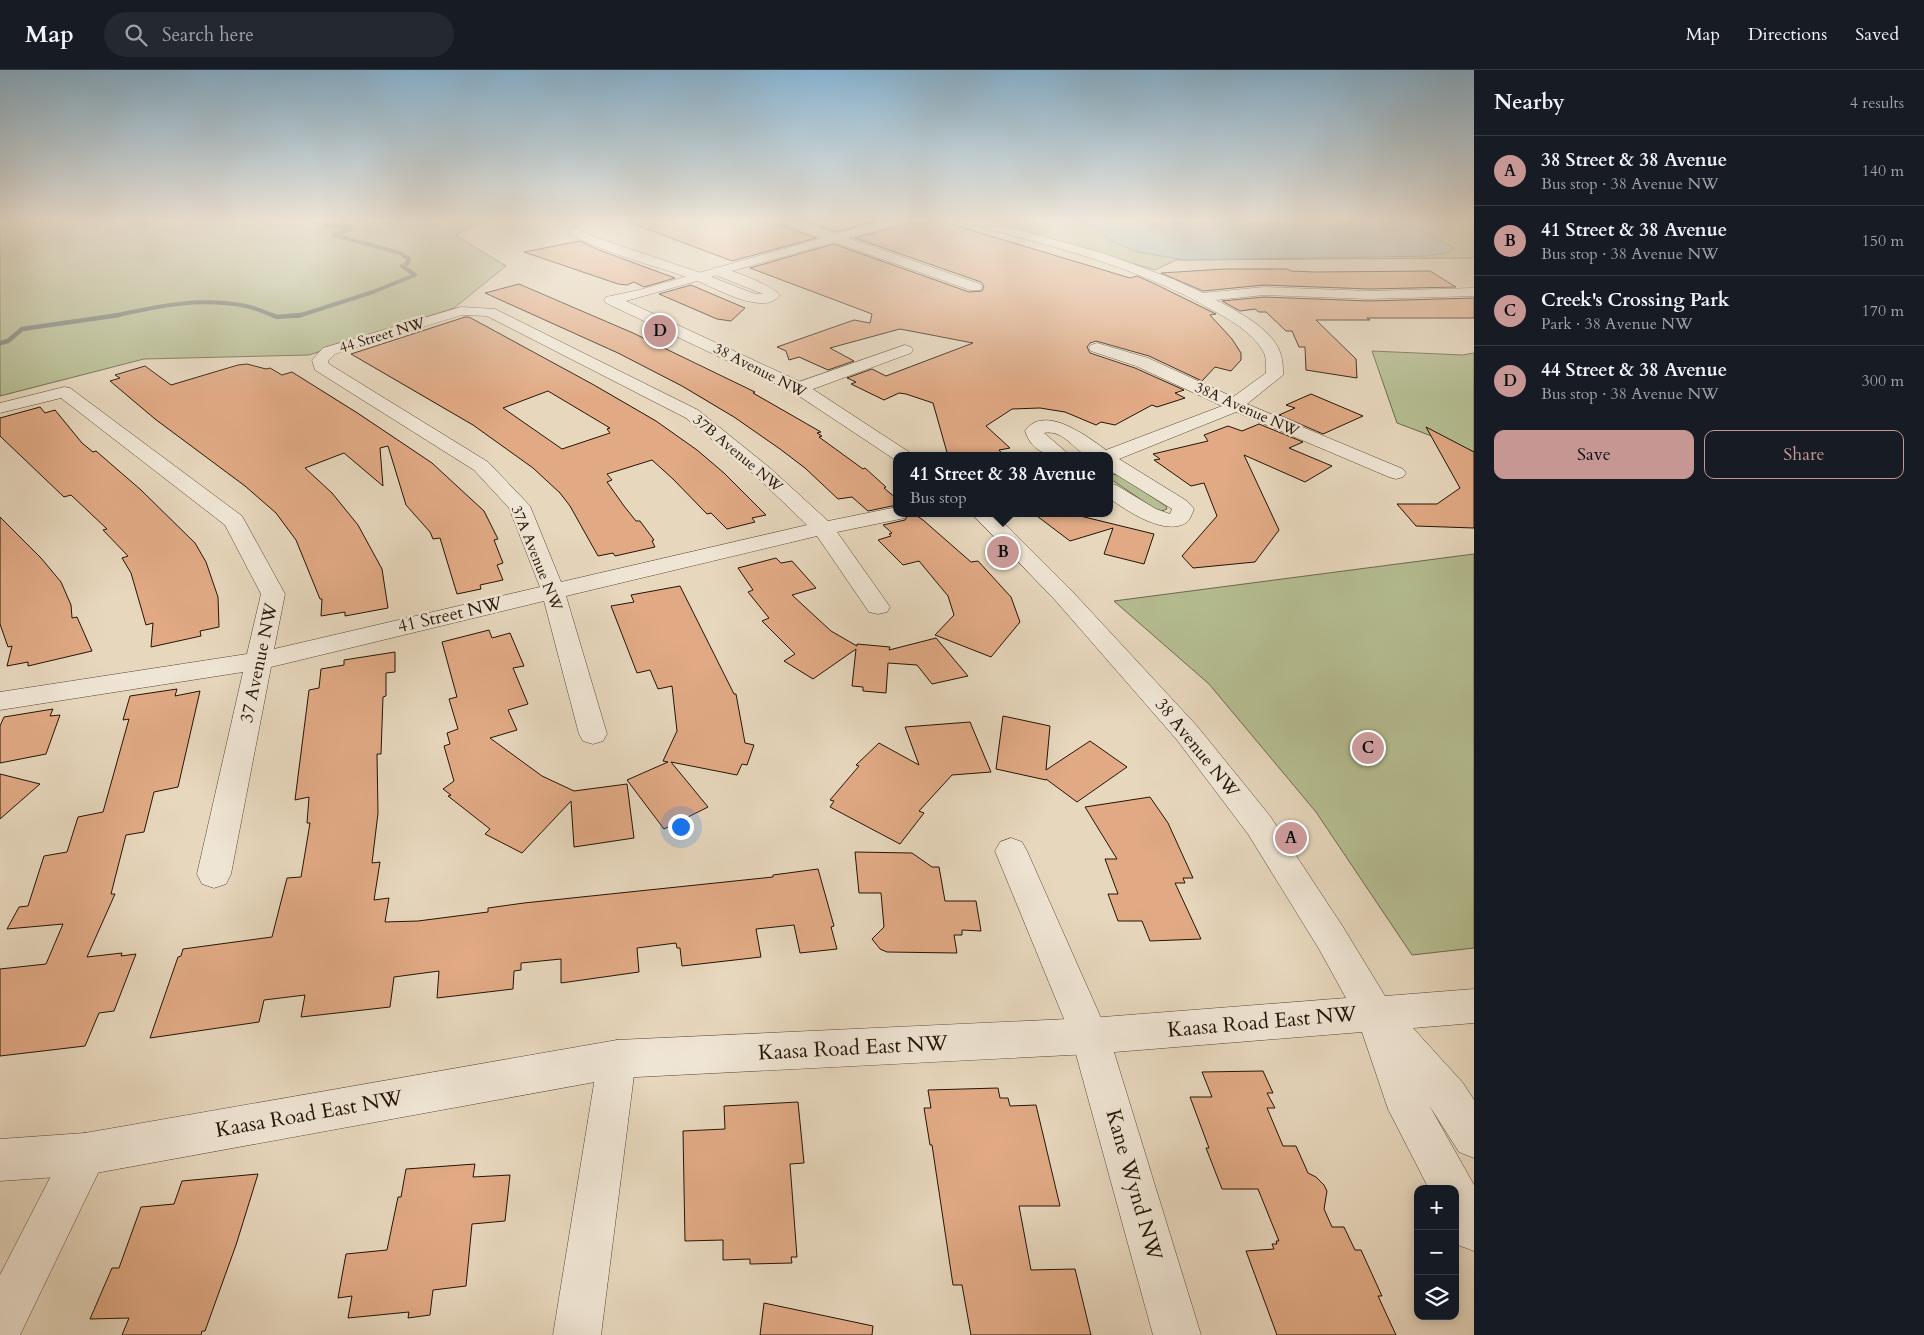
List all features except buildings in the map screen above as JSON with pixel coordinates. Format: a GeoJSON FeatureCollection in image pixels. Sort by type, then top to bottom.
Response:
{"type":"FeatureCollection","features":[{"type":"Feature","properties":{"kind":"street","name":"38 Avenue NW"},"geometry":{"type":"LineString","coordinates":[[695,278],[641,294],[611,300],[741,359],[799,388],[896,452]]}},
{"type":"Feature","properties":{"kind":"street"},"geometry":{"type":"LineString","coordinates":[[702,278],[753,298],[764,299],[773,295],[768,291],[734,278]]}},
{"type":"Feature","properties":{"kind":"street"},"geometry":{"type":"LineString","coordinates":[[949,278],[975,287]]}},
{"type":"Feature","properties":{"kind":"street"},"geometry":{"type":"LineString","coordinates":[[1113,454],[1229,409],[1275,375],[1272,353],[1244,323],[1203,297],[1159,278]]}},
{"type":"Feature","properties":{"kind":"street"},"geometry":{"type":"LineString","coordinates":[[1203,297],[1264,291],[1369,295],[1474,292]]}},
{"type":"Feature","properties":{"kind":"street","name":"44 Street NW"},"geometry":{"type":"LineString","coordinates":[[320,360],[329,351],[461,311],[477,311]]}},
{"type":"Feature","properties":{"kind":"street","name":"37B Avenue NW"},"geometry":{"type":"LineString","coordinates":[[477,311],[490,312],[692,414],[763,472],[823,528],[878,607]]}},
{"type":"Feature","properties":{"kind":"street","name":"38A Avenue NW"},"geometry":{"type":"LineString","coordinates":[[1098,348],[1142,362],[1396,473]]}},
{"type":"Feature","properties":{"kind":"street"},"geometry":{"type":"LineString","coordinates":[[799,388],[905,350]]}},
{"type":"Feature","properties":{"kind":"street","name":"37A Avenue NW"},"geometry":{"type":"LineString","coordinates":[[320,360],[321,366],[481,466],[519,506],[553,591],[593,734]]}},
{"type":"Feature","properties":{"kind":"street","name":"37 Avenue NW"},"geometry":{"type":"LineString","coordinates":[[0,408],[64,392],[234,521],[273,594],[214,874]]}},
{"type":"Feature","properties":{"kind":"street"},"geometry":{"type":"LineString","coordinates":[[1055,452],[1037,439],[1034,430],[1045,427],[1059,429],[1095,452]]}},
{"type":"Feature","properties":{"kind":"street"},"geometry":{"type":"LineString","coordinates":[[1113,464],[1180,506],[1183,509],[1182,513],[1173,519],[1158,518],[1144,512],[1113,492]]}},
{"type":"Feature","properties":{"kind":"street","name":"41 Street NW"},"geometry":{"type":"LineString","coordinates":[[0,701],[260,661],[823,528],[893,514]]}},
{"type":"Feature","properties":{"kind":"street","name":"38 Avenue NW"},"geometry":{"type":"LineString","coordinates":[[986,517],[1063,595],[1187,733],[1259,824],[1331,938],[1374,1012],[1449,1097],[1474,1137]]}},
{"type":"Feature","properties":{"kind":"street"},"geometry":{"type":"LineString","coordinates":[[1011,850],[1090,1036]]}},
{"type":"Feature","properties":{"kind":"street","name":"Kaasa Road East NW"},"geometry":{"type":"LineString","coordinates":[[0,1160],[84,1154],[617,1059],[1090,1036],[1374,1012],[1474,1006]]}},
{"type":"Feature","properties":{"kind":"street","name":"38 Avenue NW"},"geometry":{"type":"LineString","coordinates":[[1374,1012],[1402,1094],[1450,1185]]}},
{"type":"Feature","properties":{"kind":"street","name":"Kane Wynd NW"},"geometry":{"type":"LineString","coordinates":[[1090,1036],[1178,1335]]}},
{"type":"Feature","properties":{"kind":"street"},"geometry":{"type":"LineString","coordinates":[[577,1335],[617,1059]]}},
{"type":"Feature","properties":{"kind":"street"},"geometry":{"type":"LineString","coordinates":[[0,1324],[84,1154]]}},
{"type":"Feature","properties":{"kind":"street"},"geometry":{"type":"LineString","coordinates":[[1459,1201],[1474,1229]]}},
{"type":"Feature","properties":{"kind":"green space"},"geometry":{"type":"Polygon","coordinates":[[[0,278],[491,278],[454,308],[309,355],[144,359],[0,396],[0,278]]]}},
{"type":"Feature","properties":{"kind":"green space"},"geometry":{"type":"Polygon","coordinates":[[[1372,351],[1463,355],[1474,353],[1474,452],[1397,423],[1372,351]]]}},
{"type":"Feature","properties":{"kind":"green space"},"geometry":{"type":"Polygon","coordinates":[[[1113,474],[1119,475],[1166,506],[1167,509],[1162,511],[1155,509],[1113,481],[1113,474]]]}},
{"type":"Feature","properties":{"kind":"green space"},"geometry":{"type":"Polygon","coordinates":[[[1474,554],[1474,948],[1412,955],[1316,812],[1209,684],[1114,601],[1474,554]]]}},
{"type":"Feature","properties":{"kind":"waterway"},"geometry":{"type":"LineString","coordinates":[[292,316],[298,316],[373,292],[408,278]]}},
{"type":"Feature","properties":{"kind":"waterway"},"geometry":{"type":"LineString","coordinates":[[115,316],[163,306],[212,302],[246,306],[275,316]]}},
{"type":"Feature","properties":{"kind":"waterway"},"geometry":{"type":"LineString","coordinates":[[272,315],[277,317],[301,315]]}},
{"type":"Feature","properties":{"kind":"waterway"},"geometry":{"type":"LineString","coordinates":[[0,343],[8,341],[22,329],[115,316]]}},
{"type":"Feature","properties":{"kind":"place","name":"44 Street & 38 Avenue"},"geometry":{"type":"Point","coordinates":[660,331]}},
{"type":"Feature","properties":{"kind":"place","name":"41 Street & 38 Avenue"},"geometry":{"type":"Point","coordinates":[1003,552]}},
{"type":"Feature","properties":{"kind":"place","name":"Creek's Crossing Park"},"geometry":{"type":"Point","coordinates":[1368,748]}},
{"type":"Feature","properties":{"kind":"place","name":"38 Street & 38 Avenue"},"geometry":{"type":"Point","coordinates":[1291,838]}}]}
